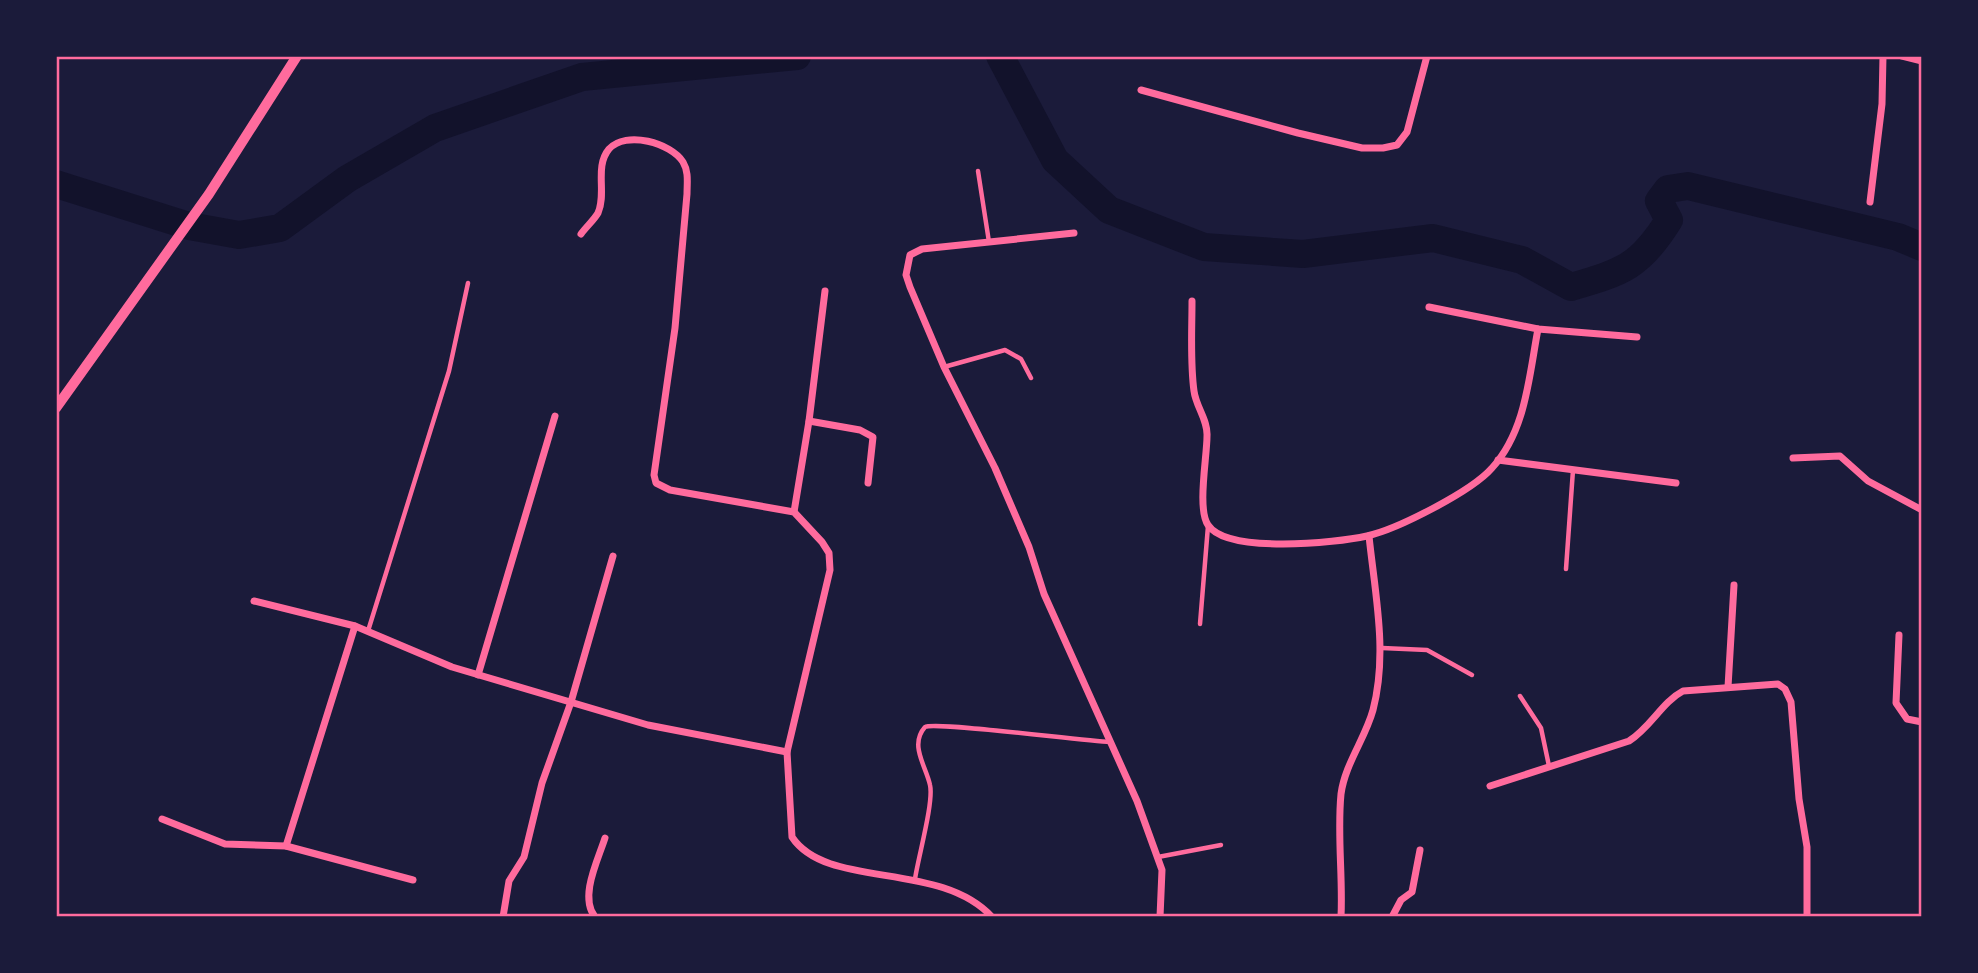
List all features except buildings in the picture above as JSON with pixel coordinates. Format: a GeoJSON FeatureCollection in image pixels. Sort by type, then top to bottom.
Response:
{"type":"FeatureCollection","features":[{"type":"Feature","properties":{"kind":"street"},"geometry":{"type":"LineString","coordinates":[[56,408],[209,194],[297,56]]}},
{"type":"Feature","properties":{"kind":"street"},"geometry":{"type":"LineString","coordinates":[[1141,90],[1298,133],[1362,148],[1383,148],[1396,145],[1406,132],[1427,56]]}},
{"type":"Feature","properties":{"kind":"street"},"geometry":{"type":"LineString","coordinates":[[1870,202],[1882,104],[1883,56]]}},
{"type":"Feature","properties":{"kind":"street"},"geometry":{"type":"LineString","coordinates":[[1902,56],[1922,61]]}},
{"type":"Feature","properties":{"kind":"street"},"geometry":{"type":"LineString","coordinates":[[581,234],[599,211],[604,156],[612,146],[623,142],[651,143],[664,146],[681,160],[687,176],[687,194],[675,328],[654,475],[656,483],[670,490],[794,512],[829,553],[830,570],[787,752],[792,838],[800,848],[818,860],[838,866],[915,878],[963,894],[992,917]]}},
{"type":"Feature","properties":{"kind":"street"},"geometry":{"type":"LineString","coordinates":[[1074,233],[922,249],[910,255],[906,262],[910,287],[944,368],[995,468],[1029,547],[1044,594],[1137,802],[1162,870],[1160,917]]}},
{"type":"Feature","properties":{"kind":"street"},"geometry":{"type":"LineString","coordinates":[[794,512],[809,421],[825,291]]}},
{"type":"Feature","properties":{"kind":"street"},"geometry":{"type":"LineString","coordinates":[[1192,301],[1194,388],[1208,432],[1203,512],[1208,526],[1229,540],[1263,543],[1369,536],[1481,480],[1498,460],[1519,423],[1538,329]]}},
{"type":"Feature","properties":{"kind":"street"},"geometry":{"type":"LineString","coordinates":[[1429,307],[1538,329],[1637,337]]}},
{"type":"Feature","properties":{"kind":"street"},"geometry":{"type":"LineString","coordinates":[[478,675],[555,416]]}},
{"type":"Feature","properties":{"kind":"street"},"geometry":{"type":"LineString","coordinates":[[809,421],[860,430],[873,437],[869,483]]}},
{"type":"Feature","properties":{"kind":"street"},"geometry":{"type":"LineString","coordinates":[[1793,458],[1840,456],[1868,481],[1922,510]]}},
{"type":"Feature","properties":{"kind":"street"},"geometry":{"type":"LineString","coordinates":[[1498,460],[1676,483]]}},
{"type":"Feature","properties":{"kind":"street"},"geometry":{"type":"LineString","coordinates":[[1340,917],[1341,794],[1346,772],[1365,735],[1373,708],[1382,648],[1369,536]]}},
{"type":"Feature","properties":{"kind":"street"},"geometry":{"type":"LineString","coordinates":[[503,917],[509,880],[524,857],[542,783],[571,702],[613,556]]}},
{"type":"Feature","properties":{"kind":"street"},"geometry":{"type":"LineString","coordinates":[[1728,687],[1734,585]]}},
{"type":"Feature","properties":{"kind":"street"},"geometry":{"type":"LineString","coordinates":[[254,601],[355,626],[452,667],[648,725],[787,752]]}},
{"type":"Feature","properties":{"kind":"street"},"geometry":{"type":"LineString","coordinates":[[286,846],[355,626]]}},
{"type":"Feature","properties":{"kind":"street"},"geometry":{"type":"LineString","coordinates":[[1899,635],[1896,703],[1907,719],[1922,722]]}},
{"type":"Feature","properties":{"kind":"street"},"geometry":{"type":"LineString","coordinates":[[1490,786],[1629,741],[1648,727],[1672,696],[1683,691],[1778,684],[1789,695],[1799,799],[1807,847],[1807,917]]}},
{"type":"Feature","properties":{"kind":"street"},"geometry":{"type":"LineString","coordinates":[[162,819],[225,844],[286,846],[413,880]]}},
{"type":"Feature","properties":{"kind":"street"},"geometry":{"type":"LineString","coordinates":[[595,917],[587,899],[605,838]]}},
{"type":"Feature","properties":{"kind":"street"},"geometry":{"type":"LineString","coordinates":[[1392,917],[1401,900],[1412,892],[1420,849]]}},
{"type":"Feature","properties":{"kind":"lane"},"geometry":{"type":"LineString","coordinates":[[978,171],[989,242]]}},
{"type":"Feature","properties":{"kind":"lane"},"geometry":{"type":"LineString","coordinates":[[368,631],[449,372],[468,283]]}},
{"type":"Feature","properties":{"kind":"lane"},"geometry":{"type":"LineString","coordinates":[[944,368],[1005,350],[1021,359],[1031,378]]}},
{"type":"Feature","properties":{"kind":"lane"},"geometry":{"type":"LineString","coordinates":[[1566,569],[1573,470]]}},
{"type":"Feature","properties":{"kind":"lane"},"geometry":{"type":"LineString","coordinates":[[1200,624],[1208,526]]}},
{"type":"Feature","properties":{"kind":"lane"},"geometry":{"type":"LineString","coordinates":[[1382,648],[1427,650],[1472,675]]}},
{"type":"Feature","properties":{"kind":"lane"},"geometry":{"type":"LineString","coordinates":[[1520,696],[1541,728],[1549,766]]}},
{"type":"Feature","properties":{"kind":"lane"},"geometry":{"type":"LineString","coordinates":[[915,878],[931,787],[918,751],[920,733],[925,727],[947,725],[1060,740],[1111,742]]}},
{"type":"Feature","properties":{"kind":"lane"},"geometry":{"type":"LineString","coordinates":[[1157,857],[1221,845]]}},
{"type":"Feature","properties":{"kind":"waterway"},"geometry":{"type":"LineString","coordinates":[[56,184],[189,226],[239,235],[280,228],[347,179],[435,128],[582,77],[797,56]]}},
{"type":"Feature","properties":{"kind":"waterway"},"geometry":{"type":"LineString","coordinates":[[1000,56],[1055,160],[1109,210],[1204,247],[1303,254],[1433,238],[1522,260],[1571,287],[1617,272],[1639,258],[1669,220],[1659,201],[1668,189],[1688,186],[1898,237],[1922,247]]}}]}
